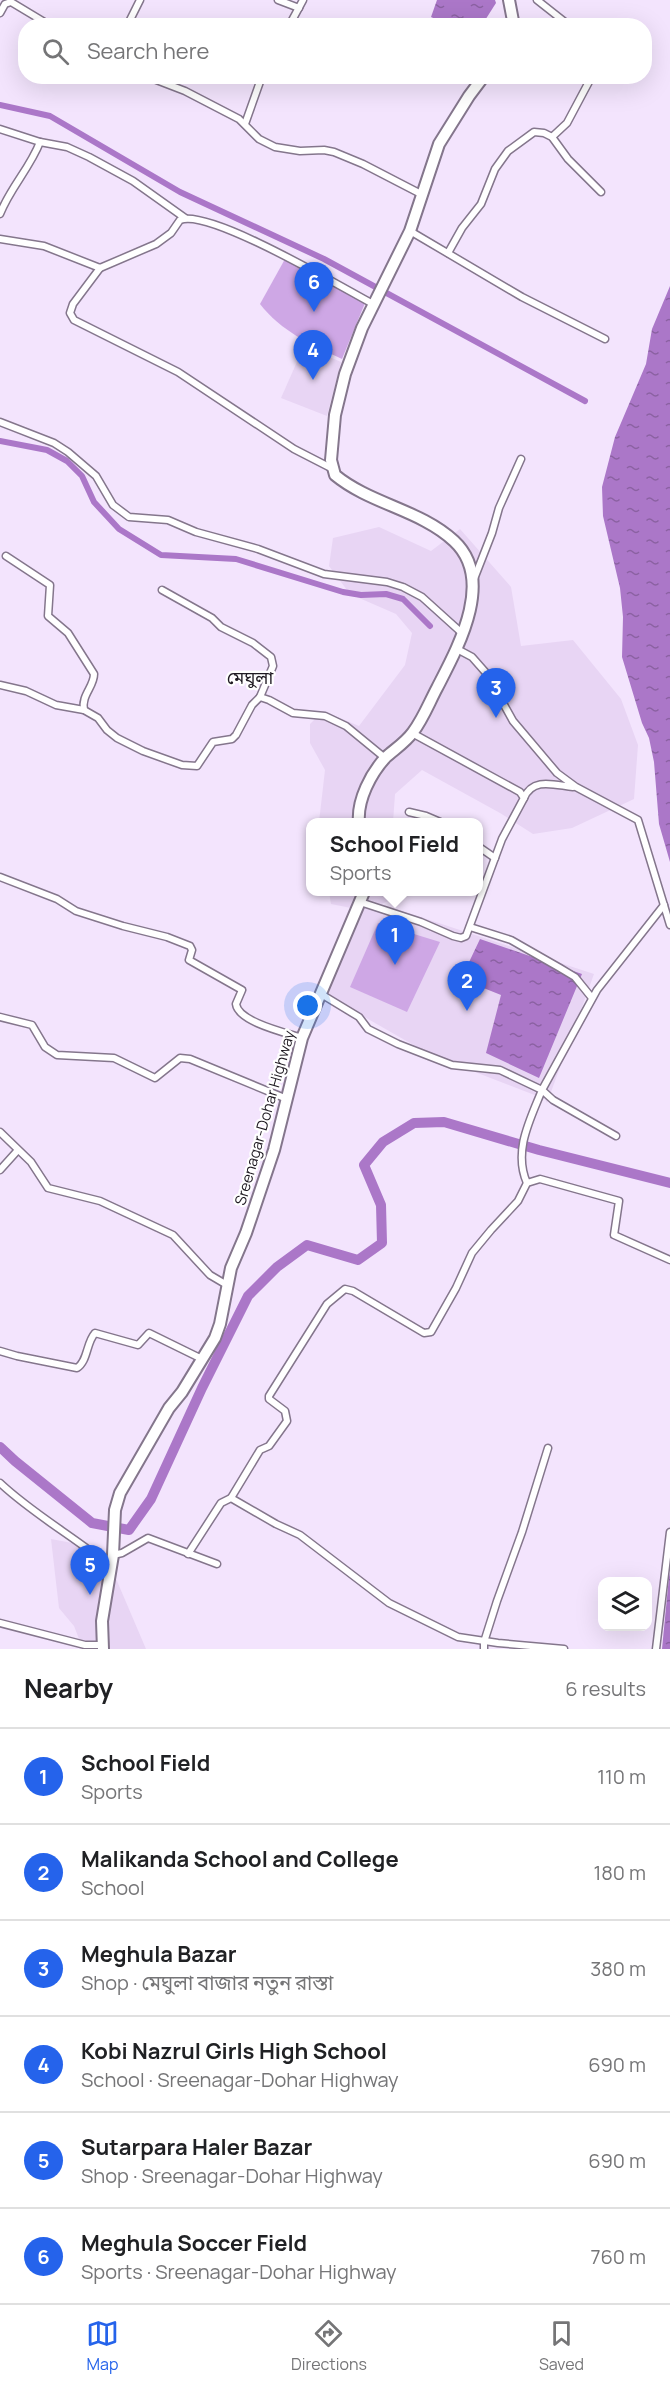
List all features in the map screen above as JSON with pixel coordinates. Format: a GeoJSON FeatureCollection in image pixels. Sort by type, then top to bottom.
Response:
{"type":"FeatureCollection","features":[{"type":"Feature","properties":{"kind":"main road"},"geometry":{"type":"LineString","coordinates":[[509,0],[512,18]]}},
{"type":"Feature","properties":{"kind":"main road"},"geometry":{"type":"LineString","coordinates":[[359,818],[362,799],[377,768],[412,734],[457,649],[471,600],[472,585],[468,560],[455,542],[416,517],[343,482],[335,475],[332,468],[335,415],[345,374],[374,302],[410,231],[440,144],[478,84]]}},
{"type":"Feature","properties":{"kind":"main road","name":"Sreenagar-Dohar Highway"},"geometry":{"type":"LineString","coordinates":[[113,1551],[115,1510],[128,1478],[215,1338],[231,1268],[246,1233],[274,1150],[302,1038],[362,897]]}},
{"type":"Feature","properties":{"kind":"main road"},"geometry":{"type":"LineString","coordinates":[[102,1647],[102,1621],[113,1551]]}},
{"type":"Feature","properties":{"kind":"street"},"geometry":{"type":"LineString","coordinates":[[131,18],[140,0]]}},
{"type":"Feature","properties":{"kind":"street"},"geometry":{"type":"LineString","coordinates":[[278,0],[299,8]]}},
{"type":"Feature","properties":{"kind":"street"},"geometry":{"type":"LineString","coordinates":[[293,18],[303,0]]}},
{"type":"Feature","properties":{"kind":"street"},"geometry":{"type":"LineString","coordinates":[[537,0],[560,18]]}},
{"type":"Feature","properties":{"kind":"street"},"geometry":{"type":"LineString","coordinates":[[0,13],[5,4],[11,3],[37,18]]}},
{"type":"Feature","properties":{"kind":"street"},"geometry":{"type":"LineString","coordinates":[[167,84],[185,91],[245,123],[259,139],[275,147],[300,151],[334,152],[363,164],[421,194]]}},
{"type":"Feature","properties":{"kind":"street"},"geometry":{"type":"LineString","coordinates":[[245,123],[259,84]]}},
{"type":"Feature","properties":{"kind":"street"},"geometry":{"type":"LineString","coordinates":[[552,137],[567,123],[588,84]]}},
{"type":"Feature","properties":{"kind":"street"},"geometry":{"type":"LineString","coordinates":[[0,129],[40,142],[67,147],[133,181],[185,218],[220,227],[260,244],[374,302]]}},
{"type":"Feature","properties":{"kind":"street"},"geometry":{"type":"LineString","coordinates":[[448,253],[462,228],[481,204],[495,169],[508,151],[534,132],[552,137],[568,159],[601,192]]}},
{"type":"Feature","properties":{"kind":"street"},"geometry":{"type":"LineString","coordinates":[[0,214],[40,142]]}},
{"type":"Feature","properties":{"kind":"street"},"geometry":{"type":"LineString","coordinates":[[185,218],[180,220],[171,233],[156,244],[99,268],[73,304],[70,313],[74,320],[178,372],[294,449],[332,468]]}},
{"type":"Feature","properties":{"kind":"street"},"geometry":{"type":"LineString","coordinates":[[410,231],[522,297],[605,339]]}},
{"type":"Feature","properties":{"kind":"street"},"geometry":{"type":"LineString","coordinates":[[0,239],[44,246],[99,268]]}},
{"type":"Feature","properties":{"kind":"street"},"geometry":{"type":"LineString","coordinates":[[0,422],[54,443],[68,452],[96,476],[113,505],[129,517],[168,520],[196,532],[258,549],[324,574],[387,582],[403,587],[422,597],[463,634]]}},
{"type":"Feature","properties":{"kind":"street"},"geometry":{"type":"LineString","coordinates":[[472,585],[499,508],[521,459]]}},
{"type":"Feature","properties":{"kind":"street"},"geometry":{"type":"LineString","coordinates":[[6,556],[50,585],[48,616],[68,633],[94,674],[94,681],[85,695],[84,710]]}},
{"type":"Feature","properties":{"kind":"street"},"geometry":{"type":"LineString","coordinates":[[0,685],[26,691],[56,705],[84,710],[98,718],[106,730],[117,738],[143,751],[182,765],[197,766],[213,742],[236,735],[252,705],[260,698],[273,666],[271,657],[253,643],[221,627],[212,618],[162,590]]}},
{"type":"Feature","properties":{"kind":"street"},"geometry":{"type":"LineString","coordinates":[[457,649],[472,657],[487,674],[513,721],[547,763],[576,787],[638,820],[670,925]]}},
{"type":"Feature","properties":{"kind":"street"},"geometry":{"type":"LineString","coordinates":[[260,698],[269,700],[293,714],[325,716],[346,726],[385,759]]}},
{"type":"Feature","properties":{"kind":"street"},"geometry":{"type":"LineString","coordinates":[[412,734],[520,792],[524,798]]}},
{"type":"Feature","properties":{"kind":"street"},"geometry":{"type":"LineString","coordinates":[[483,891],[502,839],[530,787],[536,784],[576,787]]}},
{"type":"Feature","properties":{"kind":"street"},"geometry":{"type":"LineString","coordinates":[[409,812],[431,818]]}},
{"type":"Feature","properties":{"kind":"street"},"geometry":{"type":"LineString","coordinates":[[483,850],[495,858]]}},
{"type":"Feature","properties":{"kind":"street"},"geometry":{"type":"LineString","coordinates":[[0,877],[57,899],[76,911],[167,937],[190,946],[192,950],[189,960],[242,990],[236,1004],[238,1011],[265,1027],[302,1038]]}},
{"type":"Feature","properties":{"kind":"street"},"geometry":{"type":"LineString","coordinates":[[362,897],[461,938],[466,936],[481,896]]}},
{"type":"Feature","properties":{"kind":"street"},"geometry":{"type":"LineString","coordinates":[[527,1183],[523,1173],[523,1136],[542,1090],[592,998],[664,905]]}},
{"type":"Feature","properties":{"kind":"street"},"geometry":{"type":"LineString","coordinates":[[470,927],[511,940],[561,968],[574,977],[592,998]]}},
{"type":"Feature","properties":{"kind":"street"},"geometry":{"type":"LineString","coordinates":[[321,994],[359,1017],[368,1029],[398,1044],[452,1065],[500,1070],[542,1090],[553,1100],[616,1136]]}},
{"type":"Feature","properties":{"kind":"street"},"geometry":{"type":"LineString","coordinates":[[0,1017],[32,1025],[45,1047],[57,1054],[114,1058],[155,1078],[180,1058],[190,1059],[287,1099]]}},
{"type":"Feature","properties":{"kind":"street"},"geometry":{"type":"LineString","coordinates":[[0,1132],[31,1162],[48,1188],[100,1201],[173,1236],[210,1275],[227,1285]]}},
{"type":"Feature","properties":{"kind":"street"},"geometry":{"type":"LineString","coordinates":[[0,1170],[18,1150]]}},
{"type":"Feature","properties":{"kind":"street"},"geometry":{"type":"LineString","coordinates":[[188,1554],[221,1503],[231,1498],[260,1450],[269,1446],[287,1421],[285,1411],[269,1399],[269,1396],[327,1304],[345,1289],[354,1291],[424,1333],[431,1332],[456,1288],[472,1253],[518,1201],[527,1183],[540,1179],[619,1201],[614,1235],[670,1260]]}},
{"type":"Feature","properties":{"kind":"street"},"geometry":{"type":"LineString","coordinates":[[0,1351],[77,1368],[82,1365],[91,1337],[95,1333],[138,1345],[149,1333],[202,1359]]}},
{"type":"Feature","properties":{"kind":"street"},"geometry":{"type":"LineString","coordinates":[[484,1645],[548,1448]]}},
{"type":"Feature","properties":{"kind":"street"},"geometry":{"type":"LineString","coordinates":[[0,1483],[23,1505],[87,1547],[111,1566]]}},
{"type":"Feature","properties":{"kind":"street"},"geometry":{"type":"LineString","coordinates":[[231,1498],[300,1534],[389,1603],[458,1637],[484,1645],[564,1649]]}},
{"type":"Feature","properties":{"kind":"street"},"geometry":{"type":"LineString","coordinates":[[656,1649],[670,1532]]}},
{"type":"Feature","properties":{"kind":"street"},"geometry":{"type":"LineString","coordinates":[[113,1551],[122,1552],[147,1538],[217,1564]]}},
{"type":"Feature","properties":{"kind":"street"},"geometry":{"type":"LineString","coordinates":[[0,1623],[85,1647],[102,1647]]}},
{"type":"Feature","properties":{"kind":"shaded area"},"geometry":{"type":"Polygon","coordinates":[[[285,259],[365,303],[342,359],[287,330],[260,304],[285,259]]]}},
{"type":"Feature","properties":{"kind":"shaded area"},"geometry":{"type":"Polygon","coordinates":[[[304,346],[341,362],[327,416],[281,398],[304,346]]]}},
{"type":"Feature","properties":{"kind":"shaded area"},"geometry":{"type":"Polygon","coordinates":[[[379,527],[431,551],[460,529],[511,587],[521,646],[573,640],[621,699],[638,745],[634,799],[572,828],[533,834],[422,770],[395,794],[393,818],[319,818],[325,770],[310,743],[310,724],[323,711],[359,726],[405,665],[412,633],[396,614],[350,594],[329,566],[333,538],[379,527]]]}},
{"type":"Feature","properties":{"kind":"shaded area"},"geometry":{"type":"Polygon","coordinates":[[[330,896],[394,896],[394,899],[381,904],[594,974],[547,1103],[545,1099],[431,1055],[326,995],[361,910],[331,904],[330,896]]]}},
{"type":"Feature","properties":{"kind":"shaded area"},"geometry":{"type":"Polygon","coordinates":[[[378,923],[440,942],[407,1012],[350,987],[378,923]]]}},
{"type":"Feature","properties":{"kind":"shaded area"},"geometry":{"type":"Polygon","coordinates":[[[51,1539],[99,1548],[117,1581],[146,1649],[83,1649],[74,1626],[59,1608],[51,1539]]]}},
{"type":"Feature","properties":{"kind":"water"},"geometry":{"type":"Polygon","coordinates":[[[437,0],[495,0],[496,3],[486,18],[431,17],[437,0]]]}},
{"type":"Feature","properties":{"kind":"water"},"geometry":{"type":"Polygon","coordinates":[[[670,286],[670,862],[659,824],[654,762],[649,738],[642,723],[622,657],[623,617],[620,588],[603,516],[602,487],[615,437],[646,364],[652,329],[670,286]]]}},
{"type":"Feature","properties":{"kind":"water"},"geometry":{"type":"Polygon","coordinates":[[[480,939],[582,974],[539,1078],[486,1053],[501,995],[461,979],[480,939]]]}},
{"type":"Feature","properties":{"kind":"water"},"geometry":{"type":"Polygon","coordinates":[[[670,1573],[670,1649],[662,1649],[669,1577],[670,1573]]]}},
{"type":"Feature","properties":{"kind":"waterway"},"geometry":{"type":"LineString","coordinates":[[0,105],[50,116],[180,192],[324,259],[585,401]]}},
{"type":"Feature","properties":{"kind":"waterway"},"geometry":{"type":"LineString","coordinates":[[0,441],[47,450],[67,461],[82,476],[94,502],[119,529],[161,555],[236,559],[343,592],[361,595],[386,594],[403,599],[430,626]]}},
{"type":"Feature","properties":{"kind":"waterway"},"geometry":{"type":"LineString","coordinates":[[0,1447],[92,1523],[129,1530],[151,1499],[202,1388],[248,1296],[277,1267],[307,1245],[358,1260],[382,1243],[381,1205],[364,1165],[383,1142],[414,1123],[444,1122],[539,1150],[670,1183]]}},
{"type":"Feature","properties":{"kind":"place","name":"Meghula Soccer Field"},"geometry":{"type":"Point","coordinates":[314,312]}},
{"type":"Feature","properties":{"kind":"place","name":"Kobi Nazrul Girls High School"},"geometry":{"type":"Point","coordinates":[313,380]}},
{"type":"Feature","properties":{"kind":"place","name":"Meghula Bazar"},"geometry":{"type":"Point","coordinates":[496,718]}},
{"type":"Feature","properties":{"kind":"place","name":"School Field"},"geometry":{"type":"Point","coordinates":[395,965]}},
{"type":"Feature","properties":{"kind":"place","name":"Malikanda School and College"},"geometry":{"type":"Point","coordinates":[467,1011]}},
{"type":"Feature","properties":{"kind":"place","name":"Sutarpara Haler Bazar"},"geometry":{"type":"Point","coordinates":[90,1595]}},
{"type":"Feature","properties":{"kind":"district","name":"মেঘুলা"},"geometry":{"type":"Point","coordinates":[250,678]}}]}
